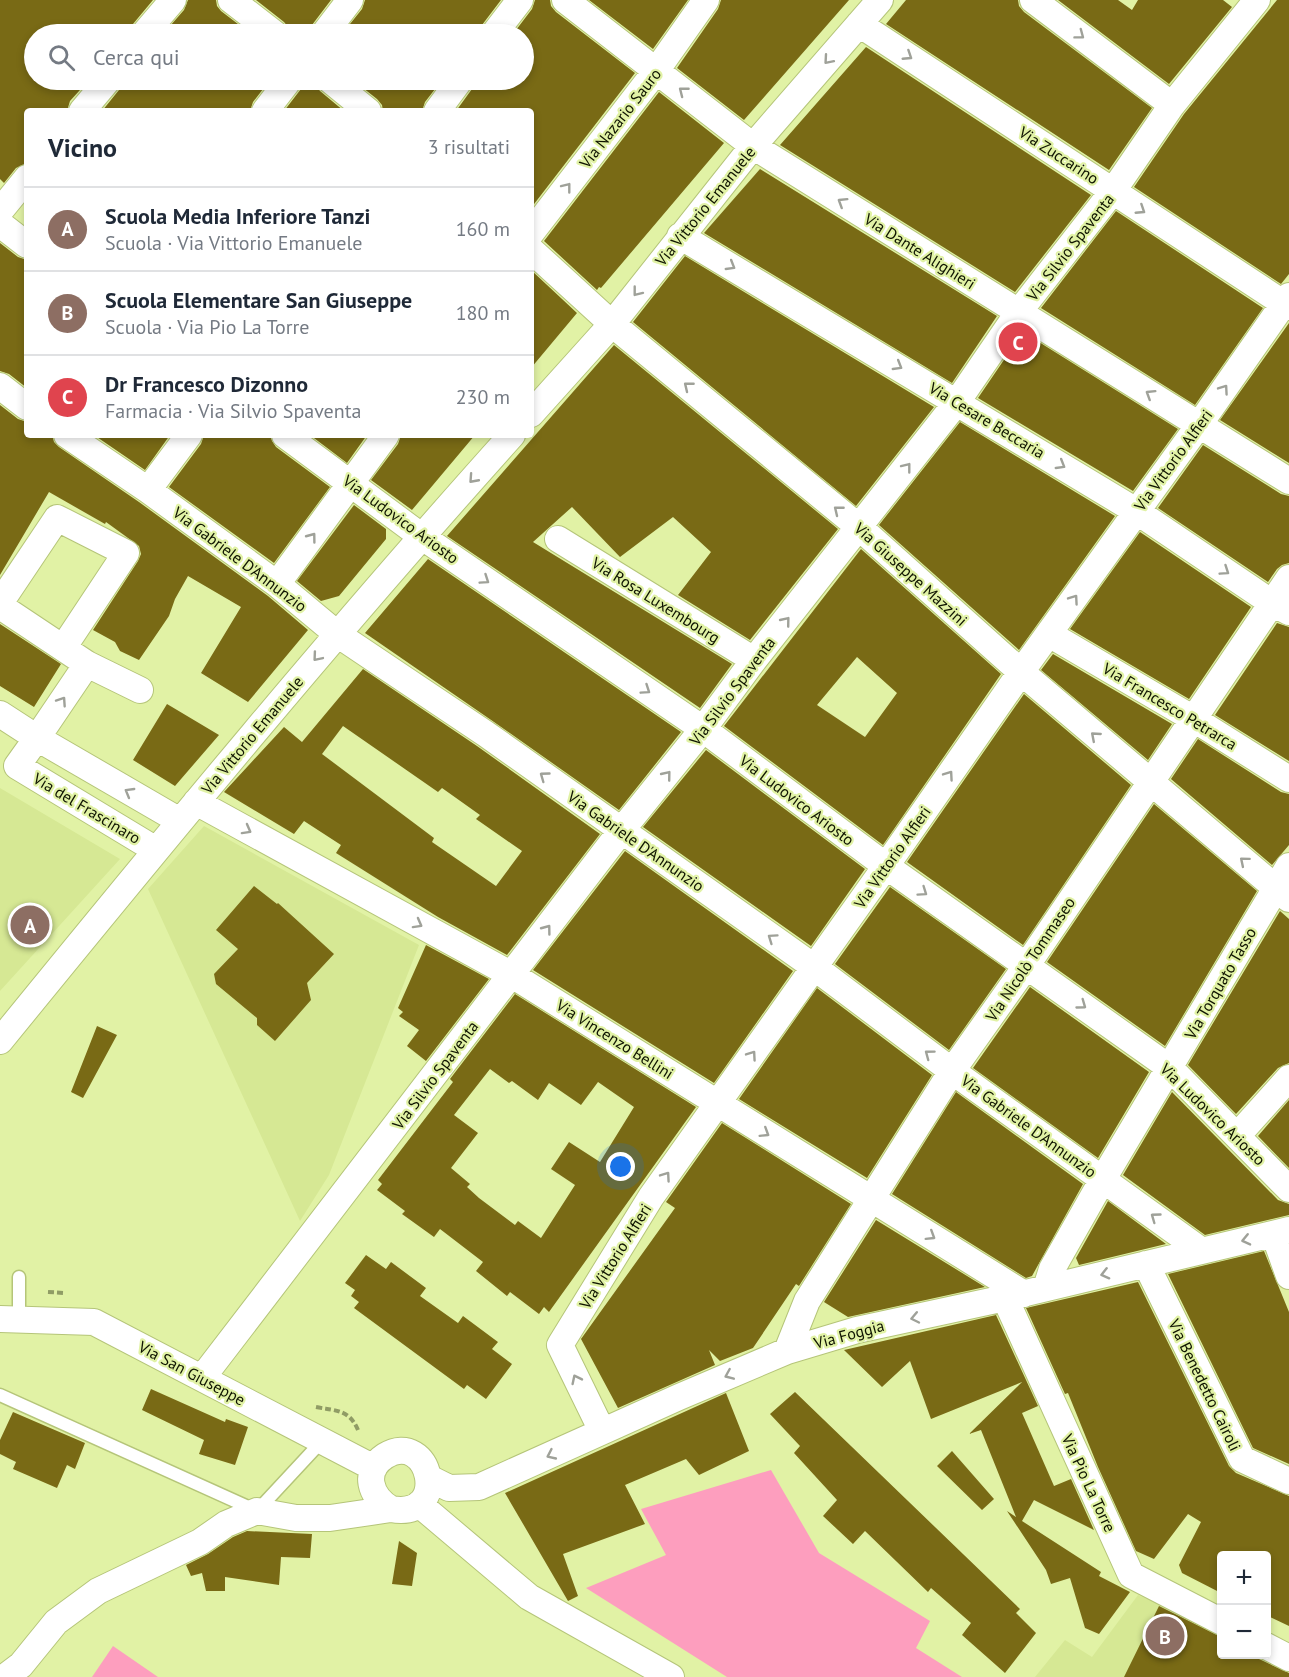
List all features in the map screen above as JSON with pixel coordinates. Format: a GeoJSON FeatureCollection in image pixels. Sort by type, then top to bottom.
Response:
{"type":"FeatureCollection","features":[{"type":"Feature","properties":{"kind":"street"},"geometry":{"type":"LineString","coordinates":[[153,24],[173,0]]}},
{"type":"Feature","properties":{"kind":"street"},"geometry":{"type":"LineString","coordinates":[[231,0],[262,24]]}},
{"type":"Feature","properties":{"kind":"street"},"geometry":{"type":"LineString","coordinates":[[332,24],[350,0]]}},
{"type":"Feature","properties":{"kind":"street"},"geometry":{"type":"LineString","coordinates":[[502,24],[520,0]]}},
{"type":"Feature","properties":{"kind":"street","name":"Via Dante Alighieri"},"geometry":{"type":"LineString","coordinates":[[565,0],[753,146],[1289,481]]}},
{"type":"Feature","properties":{"kind":"street","name":"Via Nazario Sauro"},"geometry":{"type":"LineString","coordinates":[[534,229],[656,71],[706,0]]}},
{"type":"Feature","properties":{"kind":"street","name":"Via Vittorio Emanuele"},"geometry":{"type":"LineString","coordinates":[[534,411],[612,324],[753,146],[880,0]]}},
{"type":"Feature","properties":{"kind":"street"},"geometry":{"type":"LineString","coordinates":[[1033,0],[1172,105]]}},
{"type":"Feature","properties":{"kind":"street","name":"Via Silvio Spaventa"},"geometry":{"type":"LineString","coordinates":[[202,1378],[621,831],[957,402],[1018,313],[1113,191],[1172,105],[1248,3]]}},
{"type":"Feature","properties":{"kind":"street","name":"Via Zuccarino"},"geometry":{"type":"LineString","coordinates":[[859,24],[1287,302]]}},
{"type":"Feature","properties":{"kind":"street"},"geometry":{"type":"LineString","coordinates":[[85,108],[100,90]]}},
{"type":"Feature","properties":{"kind":"street"},"geometry":{"type":"LineString","coordinates":[[267,108],[282,90]]}},
{"type":"Feature","properties":{"kind":"street"},"geometry":{"type":"LineString","coordinates":[[342,90],[364,108]]}},
{"type":"Feature","properties":{"kind":"street"},"geometry":{"type":"LineString","coordinates":[[439,108],[453,90]]}},
{"type":"Feature","properties":{"kind":"street"},"geometry":{"type":"LineString","coordinates":[[0,211],[24,182]]}},
{"type":"Feature","properties":{"kind":"street"},"geometry":{"type":"LineString","coordinates":[[0,224],[24,243]]}},
{"type":"Feature","properties":{"kind":"street","name":"Via Cesare Beccaria"},"geometry":{"type":"LineString","coordinates":[[680,236],[1136,511],[1281,608]]}},
{"type":"Feature","properties":{"kind":"street","name":"Via Giuseppe Mazzini"},"geometry":{"type":"LineString","coordinates":[[534,253],[612,324],[860,528],[1149,783],[1285,884]]}},
{"type":"Feature","properties":{"kind":"street","name":"Via Vittorio Alfieri"},"geometry":{"type":"LineString","coordinates":[[602,1431],[560,1345],[651,1197],[1021,672],[1287,302]]}},
{"type":"Feature","properties":{"kind":"street"},"geometry":{"type":"LineString","coordinates":[[0,386],[24,405]]}},
{"type":"Feature","properties":{"kind":"street","name":"Via Gabriele D'Annunzio"},"geometry":{"type":"LineString","coordinates":[[71,438],[148,490],[277,584],[337,634],[486,734],[814,967],[952,1071],[1202,1251]]}},
{"type":"Feature","properties":{"kind":"street"},"geometry":{"type":"LineString","coordinates":[[148,490],[187,438]]}},
{"type":"Feature","properties":{"kind":"street","name":"Via Ludovico Ariosto"},"geometry":{"type":"LineString","coordinates":[[289,438],[421,536],[703,729],[886,866],[1170,1068],[1289,1189]]}},
{"type":"Feature","properties":{"kind":"street"},"geometry":{"type":"LineString","coordinates":[[277,584],[384,438]]}},
{"type":"Feature","properties":{"kind":"street","name":"Via Vittorio Emanuele"},"geometry":{"type":"LineString","coordinates":[[0,1041],[337,634],[509,438]]}},
{"type":"Feature","properties":{"kind":"street"},"geometry":{"type":"LineString","coordinates":[[63,648],[126,554],[57,518],[0,604],[63,648],[87,664],[140,690]]}},
{"type":"Feature","properties":{"kind":"street","name":"Via Rosa Luxembourg"},"geometry":{"type":"LineString","coordinates":[[558,539],[754,660]]}},
{"type":"Feature","properties":{"kind":"street","name":"Via Nicolò Tommaseo"},"geometry":{"type":"LineString","coordinates":[[787,1351],[807,1301],[952,1071],[1192,718],[1281,608],[1289,578]]}},
{"type":"Feature","properties":{"kind":"street","name":"Via Francesco Petrarca"},"geometry":{"type":"LineString","coordinates":[[1049,634],[1192,718],[1289,779]]}},
{"type":"Feature","properties":{"kind":"street","name":"Via del Frascinaro"},"geometry":{"type":"LineString","coordinates":[[87,664],[17,766],[156,850]]}},
{"type":"Feature","properties":{"kind":"street"},"geometry":{"type":"LineString","coordinates":[[0,714],[180,821]]}},
{"type":"Feature","properties":{"kind":"street","name":"Via Vincenzo Bellini"},"geometry":{"type":"LineString","coordinates":[[196,802],[512,975],[1025,1294]]}},
{"type":"Feature","properties":{"kind":"street","name":"Via Torquato Tasso"},"geometry":{"type":"LineString","coordinates":[[1025,1294],[1052,1269],[1170,1068],[1285,884]]}},
{"type":"Feature","properties":{"kind":"street"},"geometry":{"type":"LineString","coordinates":[[1237,1136],[1289,1078]]}},
{"type":"Feature","properties":{"kind":"street"},"geometry":{"type":"LineString","coordinates":[[1281,1232],[1289,1276]]}},
{"type":"Feature","properties":{"kind":"street","name":"Via Foggia"},"geometry":{"type":"LineString","coordinates":[[429,1478],[449,1488],[479,1487],[787,1351],[857,1330],[1025,1294],[1281,1232]]}},
{"type":"Feature","properties":{"kind":"street","name":"Via Benedetto Cairoli"},"geometry":{"type":"LineString","coordinates":[[1146,1264],[1242,1459],[1289,1481]]}},
{"type":"Feature","properties":{"kind":"street","name":"Via Pio La Torre"},"geometry":{"type":"LineString","coordinates":[[1025,1294],[1131,1575],[1217,1620]]}},
{"type":"Feature","properties":{"kind":"street","name":"Via San Giuseppe"},"geometry":{"type":"LineString","coordinates":[[10,1319],[94,1322],[374,1468]]}},
{"type":"Feature","properties":{"kind":"street"},"geometry":{"type":"LineString","coordinates":[[5,1677],[21,1665],[56,1622],[98,1591],[200,1542],[226,1524],[257,1510],[296,1518],[330,1518],[391,1509],[410,1509],[419,1504],[425,1496],[429,1478],[427,1469],[422,1462],[406,1452],[388,1454],[374,1468],[371,1478],[376,1497],[391,1509]]}},
{"type":"Feature","properties":{"kind":"street"},"geometry":{"type":"LineString","coordinates":[[419,1504],[529,1597],[671,1677]]}},
{"type":"Feature","properties":{"kind":"street"},"geometry":{"type":"LineString","coordinates":[[1271,1649],[1289,1658]]}},
{"type":"Feature","properties":{"kind":"lane"},"geometry":{"type":"LineString","coordinates":[[10,1319],[19,1276]]}},
{"type":"Feature","properties":{"kind":"lane"},"geometry":{"type":"LineString","coordinates":[[0,1395],[257,1510],[322,1440]]}},
{"type":"Feature","properties":{"kind":"shaded area"},"geometry":{"type":"Polygon","coordinates":[[[0,788],[120,859],[0,991],[0,788]]]}},
{"type":"Feature","properties":{"kind":"shaded area"},"geometry":{"type":"Polygon","coordinates":[[[204,826],[419,945],[329,1175],[300,1221],[148,889],[204,826]]]}},
{"type":"Feature","properties":{"kind":"shaded area"},"geometry":{"type":"Polygon","coordinates":[[[771,1470],[819,1553],[930,1621],[916,1648],[962,1677],[727,1677],[586,1588],[666,1555],[641,1509],[771,1470]]]}},
{"type":"Feature","properties":{"kind":"shaded area"},"geometry":{"type":"Polygon","coordinates":[[[1138,1595],[1217,1630],[1217,1659],[1269,1659],[1260,1677],[1035,1677],[1065,1640],[1092,1657],[1138,1595]]]}},
{"type":"Feature","properties":{"kind":"shaded area"},"geometry":{"type":"Polygon","coordinates":[[[113,1646],[158,1677],[92,1677],[113,1646]]]}},
{"type":"Feature","properties":{"kind":"building"},"geometry":{"type":"Polygon","coordinates":[[[0,0],[153,0],[133,24],[24,24],[24,90],[80,90],[70,101],[68,108],[24,108],[24,164],[16,168],[4,183],[0,179],[0,0]]]}},
{"type":"Feature","properties":{"kind":"building"},"geometry":{"type":"Polygon","coordinates":[[[188,0],[216,0],[221,11],[238,24],[172,24],[184,10],[188,0]]]}},
{"type":"Feature","properties":{"kind":"building"},"geometry":{"type":"Polygon","coordinates":[[[256,0],[331,0],[313,24],[286,24],[256,0]]]}},
{"type":"Feature","properties":{"kind":"building"},"geometry":{"type":"Polygon","coordinates":[[[365,0],[501,0],[483,24],[350,24],[362,9],[365,0]]]}},
{"type":"Feature","properties":{"kind":"building"},"geometry":{"type":"Polygon","coordinates":[[[535,0],[550,0],[556,12],[635,73],[534,204],[534,108],[458,108],[471,90],[534,90],[534,24],[521,24],[532,9],[535,0]]]}},
{"type":"Feature","properties":{"kind":"building"},"geometry":{"type":"Polygon","coordinates":[[[589,0],[688,0],[653,49],[589,0]]]}},
{"type":"Feature","properties":{"kind":"building"},"geometry":{"type":"Polygon","coordinates":[[[721,0],[849,0],[744,120],[677,68],[718,9],[721,0]]]}},
{"type":"Feature","properties":{"kind":"building"},"geometry":{"type":"Polygon","coordinates":[[[906,0],[1018,0],[1024,12],[1152,108],[1109,170],[886,24],[906,0]]]}},
{"type":"Feature","properties":{"kind":"building"},"geometry":{"type":"Polygon","coordinates":[[[1058,0],[1118,0],[1132,10],[1138,0],[1223,0],[1232,7],[1169,84],[1058,0]]]}},
{"type":"Feature","properties":{"kind":"building"},"geometry":{"type":"Polygon","coordinates":[[[1277,0],[1289,0],[1289,274],[1281,284],[1134,187],[1184,114],[1277,0]]]}},
{"type":"Feature","properties":{"kind":"building"},"geometry":{"type":"Polygon","coordinates":[[[866,47],[1091,195],[1015,292],[780,145],[866,47]]]}},
{"type":"Feature","properties":{"kind":"building"},"geometry":{"type":"Polygon","coordinates":[[[119,90],[262,90],[251,108],[104,108],[119,90]]]}},
{"type":"Feature","properties":{"kind":"building"},"geometry":{"type":"Polygon","coordinates":[[[300,90],[319,90],[340,108],[286,108],[300,90]]]}},
{"type":"Feature","properties":{"kind":"building"},"geometry":{"type":"Polygon","coordinates":[[[366,90],[434,90],[423,108],[382,108],[377,99],[366,90]]]}},
{"type":"Feature","properties":{"kind":"building"},"geometry":{"type":"Polygon","coordinates":[[[659,92],[724,143],[597,290],[544,241],[659,92]]]}},
{"type":"Feature","properties":{"kind":"building"},"geometry":{"type":"Polygon","coordinates":[[[760,169],[997,316],[952,383],[704,233],[760,169]]]}},
{"type":"Feature","properties":{"kind":"building"},"geometry":{"type":"Polygon","coordinates":[[[1116,211],[1263,308],[1195,405],[1041,308],[1116,211]]]}},
{"type":"Feature","properties":{"kind":"building"},"geometry":{"type":"Polygon","coordinates":[[[0,243],[24,259],[24,386],[9,374],[0,371],[0,243]]]}},
{"type":"Feature","properties":{"kind":"building"},"geometry":{"type":"Polygon","coordinates":[[[685,256],[934,407],[856,506],[633,322],[685,256]]]}},
{"type":"Feature","properties":{"kind":"building"},"geometry":{"type":"Polygon","coordinates":[[[534,273],[577,313],[534,364],[534,273]]]}},
{"type":"Feature","properties":{"kind":"building"},"geometry":{"type":"Polygon","coordinates":[[[1289,323],[1289,463],[1220,420],[1289,323]]]}},
{"type":"Feature","properties":{"kind":"building"},"geometry":{"type":"Polygon","coordinates":[[[1023,332],[1178,429],[1133,491],[978,398],[1023,332]]]}},
{"type":"Feature","properties":{"kind":"building"},"geometry":{"type":"Polygon","coordinates":[[[614,345],[838,529],[750,640],[678,595],[711,552],[673,517],[620,557],[572,507],[533,542],[732,664],[700,708],[447,536],[614,345]]]}},
{"type":"Feature","properties":{"kind":"building"},"geometry":{"type":"Polygon","coordinates":[[[0,405],[24,421],[24,438],[53,438],[59,447],[268,596],[308,630],[248,702],[201,673],[241,607],[188,576],[175,599],[169,616],[139,660],[120,651],[115,642],[93,630],[138,561],[141,554],[139,546],[106,522],[105,524],[49,492],[0,575],[0,405]]]}},
{"type":"Feature","properties":{"kind":"building"},"geometry":{"type":"Polygon","coordinates":[[[960,422],[1115,516],[1019,650],[879,525],[960,422]]]}},
{"type":"Feature","properties":{"kind":"building"},"geometry":{"type":"Polygon","coordinates":[[[98,438],[168,438],[145,470],[98,438]]]}},
{"type":"Feature","properties":{"kind":"building"},"geometry":{"type":"Polygon","coordinates":[[[203,438],[271,438],[276,447],[330,487],[274,563],[169,487],[203,438]]]}},
{"type":"Feature","properties":{"kind":"building"},"geometry":{"type":"Polygon","coordinates":[[[314,438],[365,438],[347,463],[314,438]]]}},
{"type":"Feature","properties":{"kind":"building"},"geometry":{"type":"Polygon","coordinates":[[[400,438],[472,438],[412,510],[371,480],[400,438]]]}},
{"type":"Feature","properties":{"kind":"building"},"geometry":{"type":"Polygon","coordinates":[[[1203,445],[1281,494],[1289,496],[1289,563],[1277,569],[1268,582],[1158,508],[1203,445]]]}},
{"type":"Feature","properties":{"kind":"building"},"geometry":{"type":"Polygon","coordinates":[[[354,505],[386,529],[386,539],[339,596],[321,601],[297,581],[354,505]]]}},
{"type":"Feature","properties":{"kind":"building"},"geometry":{"type":"Polygon","coordinates":[[[1140,532],[1251,607],[1189,699],[1070,629],[1140,532]]]}},
{"type":"Feature","properties":{"kind":"building"},"geometry":{"type":"Polygon","coordinates":[[[861,549],[1001,674],[883,845],[724,726],[861,549]],[[857,657],[817,705],[865,737],[897,693],[857,657]]]}},
{"type":"Feature","properties":{"kind":"building"},"geometry":{"type":"Polygon","coordinates":[[[428,559],[681,732],[619,810],[365,633],[428,559]]]}},
{"type":"Feature","properties":{"kind":"building"},"geometry":{"type":"Polygon","coordinates":[[[1277,623],[1289,627],[1289,761],[1215,715],[1277,623]]]}},
{"type":"Feature","properties":{"kind":"building"},"geometry":{"type":"Polygon","coordinates":[[[0,624],[61,664],[34,707],[0,686],[0,624]]]}},
{"type":"Feature","properties":{"kind":"building"},"geometry":{"type":"Polygon","coordinates":[[[1053,654],[1172,724],[1148,760],[1041,670],[1053,654]]]}},
{"type":"Feature","properties":{"kind":"building"},"geometry":{"type":"Polygon","coordinates":[[[363,669],[477,746],[600,834],[507,955],[438,917],[336,853],[341,845],[304,821],[294,834],[224,792],[284,727],[302,742],[363,669]],[[343,726],[322,754],[434,838],[432,842],[496,886],[522,851],[476,819],[480,815],[442,788],[438,792],[343,726]]]}},
{"type":"Feature","properties":{"kind":"building"},"geometry":{"type":"Polygon","coordinates":[[[1024,694],[1131,785],[1023,945],[907,862],[1024,694]]]}},
{"type":"Feature","properties":{"kind":"building"},"geometry":{"type":"Polygon","coordinates":[[[167,704],[219,735],[175,786],[133,760],[167,704]]]}},
{"type":"Feature","properties":{"kind":"building"},"geometry":{"type":"Polygon","coordinates":[[[1198,739],[1281,792],[1289,794],[1289,845],[1272,865],[1171,779],[1198,739]]]}},
{"type":"Feature","properties":{"kind":"building"},"geometry":{"type":"Polygon","coordinates":[[[706,750],[865,869],[811,946],[643,827],[706,750]]]}},
{"type":"Feature","properties":{"kind":"building"},"geometry":{"type":"Polygon","coordinates":[[[1154,804],[1257,891],[1165,1046],[1047,962],[1154,804]]]}},
{"type":"Feature","properties":{"kind":"building"},"geometry":{"type":"Polygon","coordinates":[[[625,851],[793,971],[714,1083],[533,970],[625,851]]]}},
{"type":"Feature","properties":{"kind":"building"},"geometry":{"type":"Polygon","coordinates":[[[254,886],[278,903],[334,954],[307,983],[311,1000],[275,1041],[257,1025],[257,1018],[216,984],[214,974],[238,949],[216,930],[254,886]]]}},
{"type":"Feature","properties":{"kind":"building"},"geometry":{"type":"Polygon","coordinates":[[[890,887],[1006,969],[949,1050],[835,964],[890,887]]]}},
{"type":"Feature","properties":{"kind":"building"},"geometry":{"type":"Polygon","coordinates":[[[1280,911],[1289,919],[1289,1063],[1278,1068],[1236,1114],[1188,1065],[1280,911]]]}},
{"type":"Feature","properties":{"kind":"building"},"geometry":{"type":"Polygon","coordinates":[[[426,945],[489,979],[426,1061],[407,1046],[419,1030],[399,1016],[403,1012],[398,1008],[426,945]]]}},
{"type":"Feature","properties":{"kind":"building"},"geometry":{"type":"Polygon","coordinates":[[[1030,987],[1149,1072],[1098,1158],[973,1068],[1030,987]]]}},
{"type":"Feature","properties":{"kind":"building"},"geometry":{"type":"Polygon","coordinates":[[[817,988],[932,1075],[867,1178],[739,1099],[817,988]]]}},
{"type":"Feature","properties":{"kind":"building"},"geometry":{"type":"Polygon","coordinates":[[[515,994],[696,1107],[549,1312],[544,1307],[539,1314],[510,1292],[507,1296],[476,1271],[483,1262],[440,1229],[434,1237],[402,1214],[405,1211],[377,1190],[382,1184],[378,1180],[453,1082],[450,1079],[515,994]],[[490,1069],[454,1115],[478,1133],[451,1168],[470,1184],[467,1187],[479,1198],[515,1225],[518,1221],[541,1238],[575,1185],[551,1169],[569,1142],[600,1162],[634,1107],[598,1082],[581,1105],[549,1083],[538,1100],[512,1081],[509,1083],[490,1069]]]}},
{"type":"Feature","properties":{"kind":"building"},"geometry":{"type":"Polygon","coordinates":[[[97,1026],[117,1035],[83,1098],[71,1092],[97,1026]]]}},
{"type":"Feature","properties":{"kind":"building"},"geometry":{"type":"Polygon","coordinates":[[[956,1092],[1083,1184],[1032,1276],[1026,1278],[892,1194],[956,1092]]]}},
{"type":"Feature","properties":{"kind":"building"},"geometry":{"type":"Polygon","coordinates":[[[1172,1092],[1278,1200],[1289,1204],[1289,1215],[1205,1235],[1123,1175],[1172,1092]]]}},
{"type":"Feature","properties":{"kind":"building"},"geometry":{"type":"Polygon","coordinates":[[[1289,1100],[1289,1168],[1258,1136],[1289,1100]]]}},
{"type":"Feature","properties":{"kind":"building"},"geometry":{"type":"Polygon","coordinates":[[[722,1123],[851,1204],[799,1286],[796,1284],[753,1348],[720,1361],[709,1350],[715,1365],[618,1408],[581,1339],[675,1208],[666,1202],[722,1123]]]}},
{"type":"Feature","properties":{"kind":"building"},"geometry":{"type":"Polygon","coordinates":[[[1108,1201],[1166,1244],[1079,1265],[1076,1258],[1108,1201]]]}},
{"type":"Feature","properties":{"kind":"building"},"geometry":{"type":"Polygon","coordinates":[[[876,1220],[985,1287],[848,1317],[824,1302],[876,1220]]]}},
{"type":"Feature","properties":{"kind":"building"},"geometry":{"type":"Polygon","coordinates":[[[1264,1251],[1289,1312],[1289,1464],[1253,1448],[1168,1274],[1264,1251]]]}},
{"type":"Feature","properties":{"kind":"building"},"geometry":{"type":"Polygon","coordinates":[[[366,1255],[386,1269],[391,1262],[426,1288],[420,1296],[458,1323],[463,1316],[498,1342],[492,1349],[512,1364],[486,1399],[467,1385],[464,1389],[354,1308],[359,1302],[351,1296],[355,1290],[345,1283],[366,1255]]]}},
{"type":"Feature","properties":{"kind":"building"},"geometry":{"type":"Polygon","coordinates":[[[1138,1282],[1229,1466],[1236,1473],[1289,1496],[1289,1626],[1271,1617],[1271,1551],[1217,1551],[1217,1591],[1182,1573],[1179,1565],[1201,1522],[1188,1514],[1154,1559],[1136,1551],[1068,1393],[1065,1394],[1026,1308],[1138,1282]]]}},
{"type":"Feature","properties":{"kind":"building"},"geometry":{"type":"Polygon","coordinates":[[[996,1315],[1038,1406],[1022,1413],[1054,1486],[1071,1479],[1094,1530],[1034,1500],[1022,1521],[1101,1572],[1099,1576],[1130,1592],[1099,1634],[1085,1628],[1070,1578],[1051,1584],[1046,1570],[1007,1511],[1016,1517],[981,1430],[969,1434],[1022,1382],[931,1419],[910,1361],[882,1387],[844,1350],[996,1315]]]}},
{"type":"Feature","properties":{"kind":"building"},"geometry":{"type":"Polygon","coordinates":[[[151,1389],[225,1422],[226,1419],[248,1427],[235,1465],[199,1454],[204,1440],[142,1410],[151,1389]]]}},
{"type":"Feature","properties":{"kind":"building"},"geometry":{"type":"Polygon","coordinates":[[[795,1392],[1020,1609],[1016,1613],[1036,1633],[1005,1673],[962,1635],[971,1623],[931,1588],[928,1592],[865,1531],[853,1544],[823,1516],[837,1500],[794,1453],[800,1446],[770,1414],[795,1392]]]}},
{"type":"Feature","properties":{"kind":"building"},"geometry":{"type":"Polygon","coordinates":[[[726,1393],[749,1451],[699,1475],[686,1459],[625,1485],[645,1524],[563,1554],[578,1596],[568,1601],[505,1493],[726,1393]]]}},
{"type":"Feature","properties":{"kind":"building"},"geometry":{"type":"Polygon","coordinates":[[[13,1412],[85,1443],[75,1469],[67,1465],[57,1488],[13,1469],[16,1462],[0,1454],[0,1440],[13,1412]]]}},
{"type":"Feature","properties":{"kind":"building"},"geometry":{"type":"Polygon","coordinates":[[[952,1451],[994,1499],[982,1510],[937,1466],[952,1451]]]}},
{"type":"Feature","properties":{"kind":"building"},"geometry":{"type":"Polygon","coordinates":[[[247,1531],[312,1534],[310,1558],[281,1557],[279,1585],[225,1577],[225,1591],[206,1591],[202,1573],[191,1576],[186,1565],[247,1531]]]}},
{"type":"Feature","properties":{"kind":"building"},"geometry":{"type":"Polygon","coordinates":[[[399,1541],[417,1553],[412,1586],[392,1584],[399,1541]]]}},
{"type":"Feature","properties":{"kind":"building"},"geometry":{"type":"Polygon","coordinates":[[[1159,1606],[1217,1635],[1217,1659],[1259,1659],[1289,1673],[1289,1677],[1124,1677],[1159,1606]]]}},
{"type":"Feature","properties":{"kind":"place","name":"Dr Francesco Dizonno"},"geometry":{"type":"Point","coordinates":[1018,342]}},
{"type":"Feature","properties":{"kind":"place","name":"Scuola Media Inferiore Tanzi"},"geometry":{"type":"Point","coordinates":[30,925]}},
{"type":"Feature","properties":{"kind":"place","name":"Scuola Elementare San Giuseppe"},"geometry":{"type":"Point","coordinates":[1165,1636]}}]}
